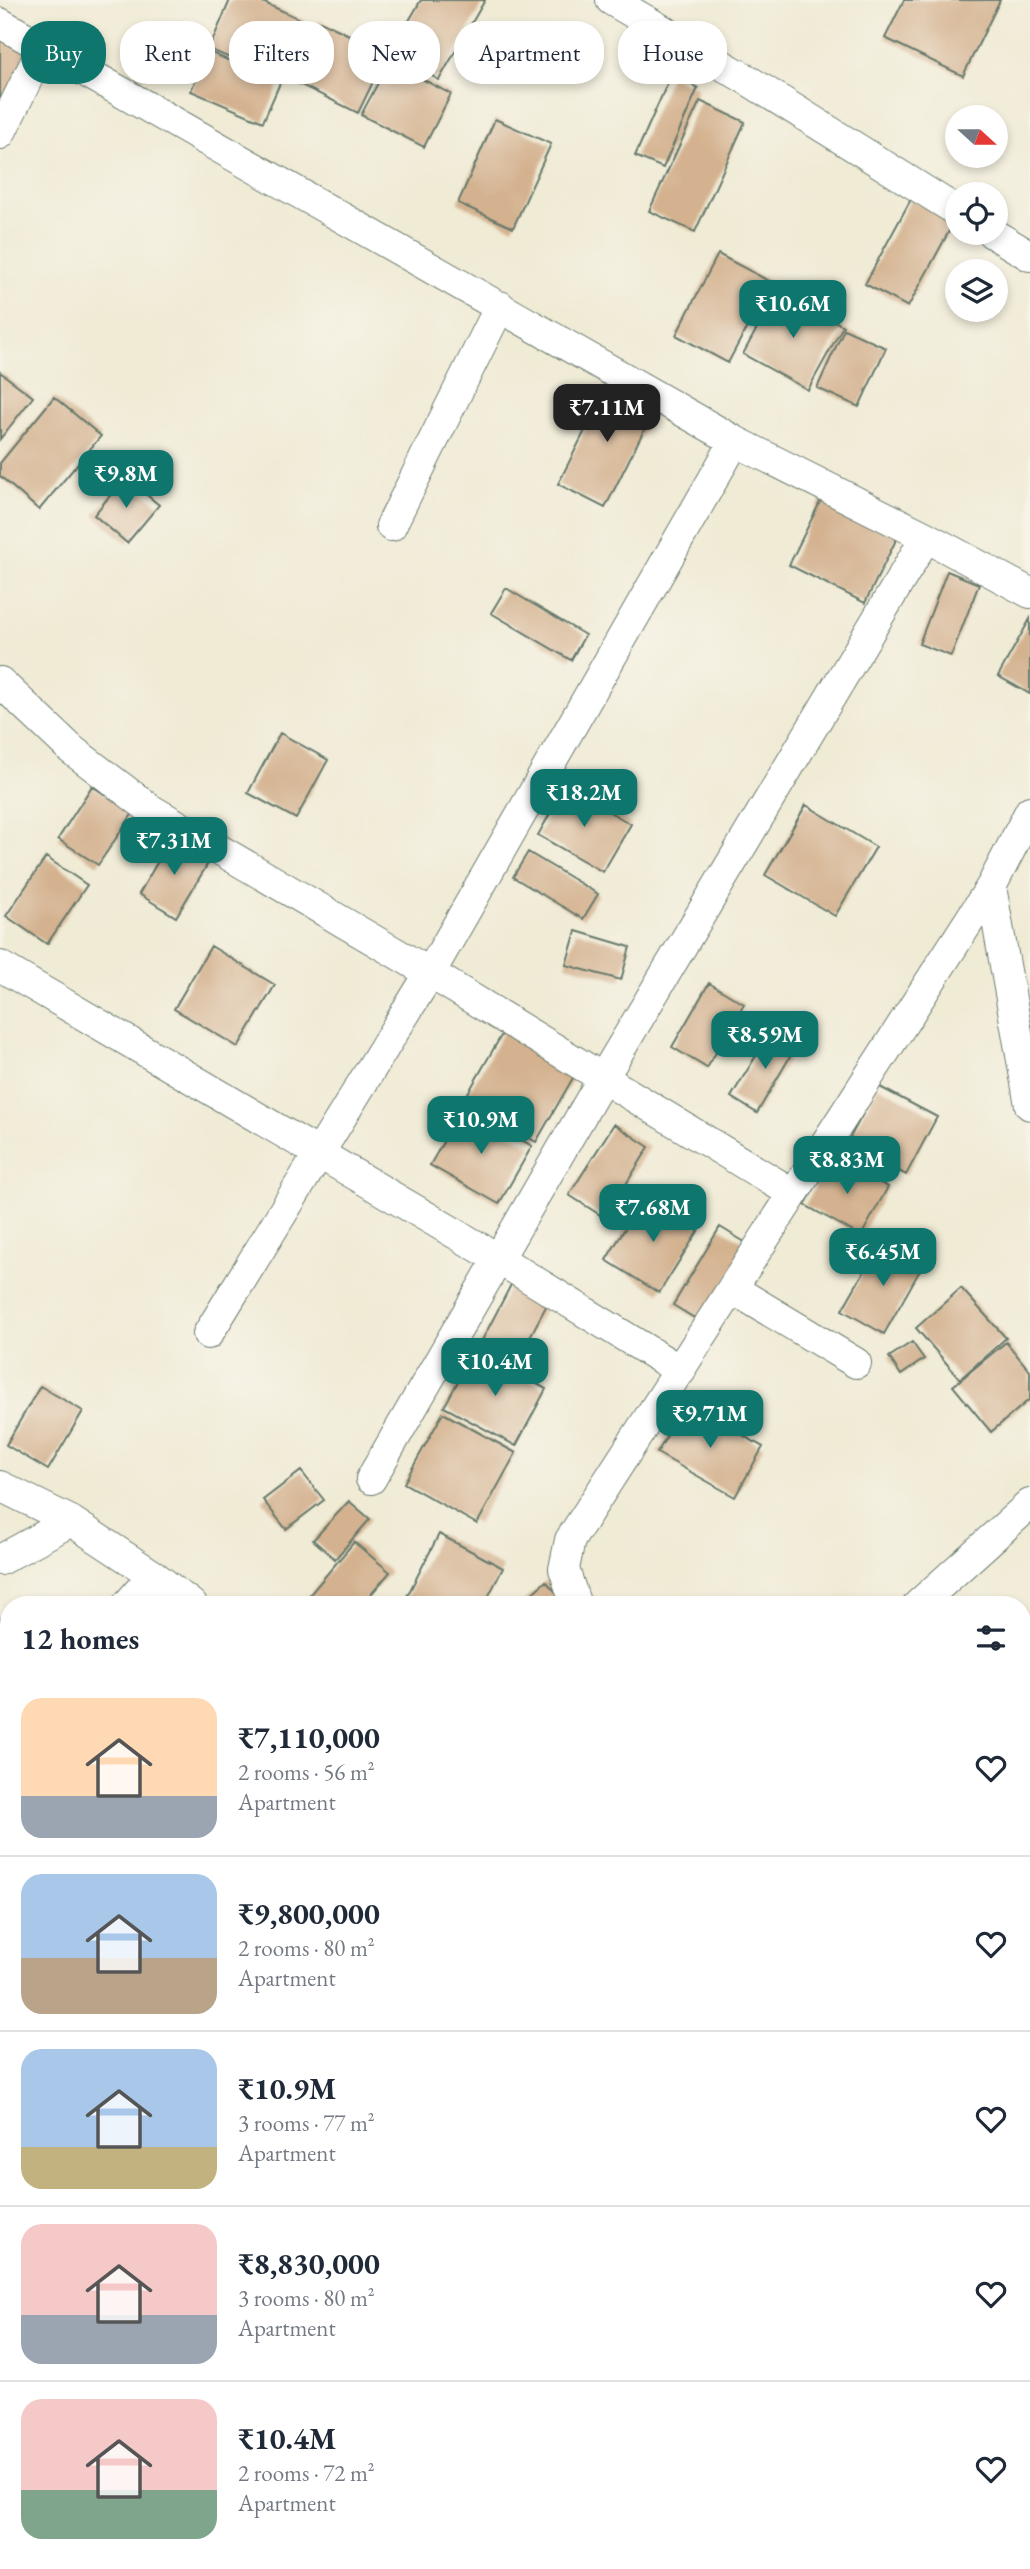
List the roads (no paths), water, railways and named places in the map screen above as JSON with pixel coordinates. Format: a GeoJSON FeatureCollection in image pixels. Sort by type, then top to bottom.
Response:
{"type":"FeatureCollection","features":[{"type":"Feature","properties":{"kind":"street"},"geometry":{"type":"LineString","coordinates":[[611,0],[746,79],[945,203]]}},
{"type":"Feature","properties":{"kind":"street"},"geometry":{"type":"LineString","coordinates":[[0,23],[21,35]]}},
{"type":"Feature","properties":{"kind":"street"},"geometry":{"type":"LineString","coordinates":[[106,83],[735,441],[926,537],[1030,593]]}},
{"type":"Feature","properties":{"kind":"street"},"geometry":{"type":"LineString","coordinates":[[0,134],[25,84]]}},
{"type":"Feature","properties":{"kind":"street"},"geometry":{"type":"LineString","coordinates":[[1008,243],[1030,256]]}},
{"type":"Feature","properties":{"kind":"street"},"geometry":{"type":"LineString","coordinates":[[391,526],[500,306]]}},
{"type":"Feature","properties":{"kind":"street"},"geometry":{"type":"LineString","coordinates":[[208,1334],[429,973],[735,441]]}},
{"type":"Feature","properties":{"kind":"street"},"geometry":{"type":"LineString","coordinates":[[370,1479],[603,1078],[926,537]]}},
{"type":"Feature","properties":{"kind":"street"},"geometry":{"type":"LineString","coordinates":[[0,682],[72,750],[150,808],[792,1193]]}},
{"type":"Feature","properties":{"kind":"street"},"geometry":{"type":"LineString","coordinates":[[573,1596],[564,1569],[570,1540],[991,887],[1030,811]]}},
{"type":"Feature","properties":{"kind":"street"},"geometry":{"type":"LineString","coordinates":[[991,887],[1030,1105]]}},
{"type":"Feature","properties":{"kind":"street"},"geometry":{"type":"LineString","coordinates":[[0,965],[497,1258],[681,1371]]}},
{"type":"Feature","properties":{"kind":"street"},"geometry":{"type":"LineString","coordinates":[[733,1289],[856,1363]]}},
{"type":"Feature","properties":{"kind":"street"},"geometry":{"type":"LineString","coordinates":[[0,1486],[71,1521],[180,1596]]}},
{"type":"Feature","properties":{"kind":"street"},"geometry":{"type":"LineString","coordinates":[[928,1596],[1030,1504]]}},
{"type":"Feature","properties":{"kind":"street"},"geometry":{"type":"LineString","coordinates":[[0,1560],[71,1521]]}},
{"type":"Feature","properties":{"kind":"street"},"geometry":{"type":"LineString","coordinates":[[135,1596],[153,1575]]}}]}
